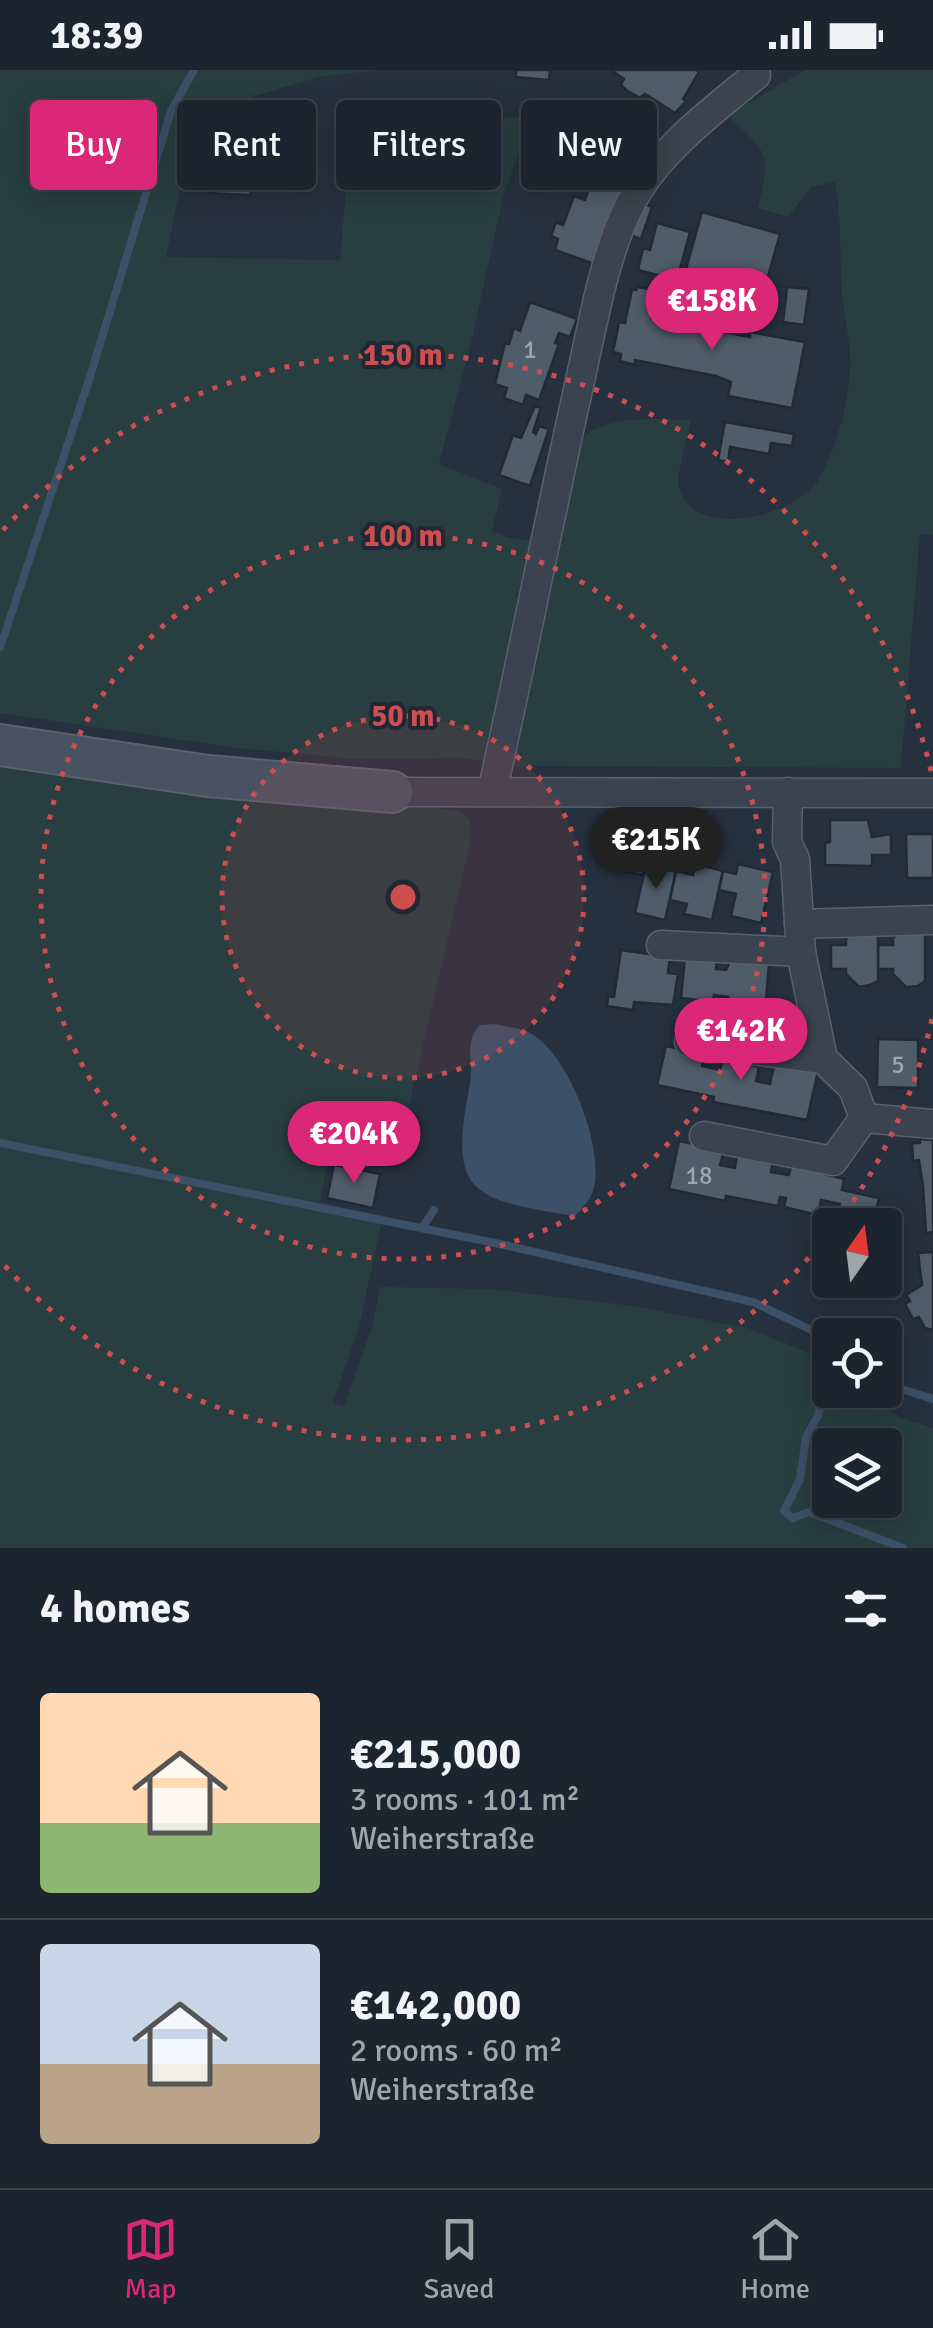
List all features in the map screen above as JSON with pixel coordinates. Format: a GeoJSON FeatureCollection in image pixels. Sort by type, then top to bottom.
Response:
{"type":"FeatureCollection","features":[{"type":"Feature","properties":{"kind":"street"},"geometry":{"type":"LineString","coordinates":[[492,792],[593,318],[620,232],[646,179],[711,111],[756,75]]}},
{"type":"Feature","properties":{"kind":"street"},"geometry":{"type":"LineString","coordinates":[[0,745],[208,776],[392,792],[933,793]]}},
{"type":"Feature","properties":{"kind":"street"},"geometry":{"type":"LineString","coordinates":[[788,792],[787,842],[795,859],[800,938],[823,1060],[852,1088],[864,1118]]}},
{"type":"Feature","properties":{"kind":"street"},"geometry":{"type":"LineString","coordinates":[[661,945],[800,938],[933,920]]}},
{"type":"Feature","properties":{"kind":"street"},"geometry":{"type":"LineString","coordinates":[[689,1042],[823,1060]]}},
{"type":"Feature","properties":{"kind":"street"},"geometry":{"type":"LineString","coordinates":[[864,1118],[933,1124]]}},
{"type":"Feature","properties":{"kind":"street"},"geometry":{"type":"LineString","coordinates":[[704,1136],[834,1162],[864,1118]]}},
{"type":"Feature","properties":{"kind":"green space"},"geometry":{"type":"Polygon","coordinates":[[[0,70],[382,70],[322,76],[242,100],[177,100],[180,190],[166,257],[340,260],[346,190],[501,190],[501,118],[521,117],[521,146],[503,198],[439,464],[502,489],[492,531],[509,538],[537,541],[486,762],[463,758],[356,759],[237,748],[0,713],[0,70]]]}},
{"type":"Feature","properties":{"kind":"green space"},"geometry":{"type":"Polygon","coordinates":[[[805,70],[933,70],[933,535],[920,534],[901,768],[513,766],[510,763],[569,461],[584,436],[623,421],[691,420],[679,487],[688,504],[704,515],[724,519],[747,518],[791,503],[820,477],[832,452],[845,409],[850,366],[835,182],[811,187],[788,217],[758,208],[765,175],[763,155],[728,115],[805,70]]]}},
{"type":"Feature","properties":{"kind":"green space"},"geometry":{"type":"Polygon","coordinates":[[[0,757],[304,801],[449,809],[468,818],[472,833],[469,848],[398,1153],[332,1141],[320,1202],[383,1216],[359,1327],[333,1403],[344,1406],[373,1324],[380,1287],[491,1289],[633,1306],[748,1328],[812,1355],[812,1408],[888,1408],[900,1418],[933,1428],[933,1548],[0,1548],[0,757]]]}},
{"type":"Feature","properties":{"kind":"water"},"geometry":{"type":"Polygon","coordinates":[[[494,1024],[528,1032],[546,1045],[581,1105],[596,1173],[592,1194],[575,1216],[491,1197],[476,1186],[466,1171],[462,1150],[471,1076],[470,1046],[480,1025],[494,1024]]]}},
{"type":"Feature","properties":{"kind":"building"},"geometry":{"type":"Polygon","coordinates":[[[516,70],[550,70],[549,80],[516,77],[516,70]]]}},
{"type":"Feature","properties":{"kind":"building"},"geometry":{"type":"Polygon","coordinates":[[[611,70],[699,72],[683,99],[686,101],[675,113],[645,94],[640,98],[626,90],[621,85],[624,79],[611,70]]]}},
{"type":"Feature","properties":{"kind":"building"},"geometry":{"type":"Polygon","coordinates":[[[208,190],[250,190],[250,195],[208,190]]]}},
{"type":"Feature","properties":{"kind":"building"},"geometry":{"type":"Polygon","coordinates":[[[588,190],[627,190],[600,266],[555,250],[558,239],[551,236],[556,222],[563,225],[574,196],[585,200],[588,190]]]}},
{"type":"Feature","properties":{"kind":"building"},"geometry":{"type":"Polygon","coordinates":[[[639,202],[652,207],[641,239],[627,234],[639,202]]]}},
{"type":"Feature","properties":{"kind":"building"},"geometry":{"type":"Polygon","coordinates":[[[702,212],[780,234],[760,305],[682,283],[702,212]]]}},
{"type":"Feature","properties":{"kind":"building"},"geometry":{"type":"Polygon","coordinates":[[[657,223],[690,232],[677,280],[638,270],[643,248],[650,250],[657,223]]]}},
{"type":"Feature","properties":{"kind":"building"},"geometry":{"type":"Polygon","coordinates":[[[787,287],[809,289],[804,325],[783,322],[787,287]]]}},
{"type":"Feature","properties":{"kind":"building"},"geometry":{"type":"Polygon","coordinates":[[[632,289],[655,290],[651,318],[750,337],[750,332],[805,342],[792,408],[728,396],[731,382],[716,376],[635,360],[635,365],[620,361],[621,354],[613,352],[619,322],[625,323],[632,289]]]}},
{"type":"Feature","properties":{"kind":"building"},"geometry":{"type":"Polygon","coordinates":[[[530,302],[577,319],[570,337],[559,333],[555,343],[559,344],[539,400],[526,395],[523,405],[504,398],[507,388],[495,384],[505,343],[509,344],[514,328],[520,331],[530,302]]]}},
{"type":"Feature","properties":{"kind":"building"},"geometry":{"type":"Polygon","coordinates":[[[535,406],[541,408],[533,432],[536,434],[539,426],[549,429],[530,486],[499,475],[513,435],[521,438],[535,406]]]}},
{"type":"Feature","properties":{"kind":"building"},"geometry":{"type":"Polygon","coordinates":[[[725,422],[794,434],[792,446],[771,443],[769,454],[730,447],[728,462],[718,460],[725,422]]]}},
{"type":"Feature","properties":{"kind":"building"},"geometry":{"type":"Polygon","coordinates":[[[830,820],[868,820],[872,837],[891,834],[891,855],[872,855],[872,866],[825,865],[830,820]]]}},
{"type":"Feature","properties":{"kind":"building"},"geometry":{"type":"Polygon","coordinates":[[[630,833],[652,838],[643,875],[621,870],[630,833]]]}},
{"type":"Feature","properties":{"kind":"building"},"geometry":{"type":"Polygon","coordinates":[[[906,834],[933,834],[933,878],[907,878],[906,834]]]}},
{"type":"Feature","properties":{"kind":"building"},"geometry":{"type":"Polygon","coordinates":[[[646,864],[676,871],[665,920],[635,913],[646,864]]]}},
{"type":"Feature","properties":{"kind":"building"},"geometry":{"type":"Polygon","coordinates":[[[696,864],[723,871],[712,920],[684,914],[687,904],[670,900],[676,871],[693,875],[696,864]]]}},
{"type":"Feature","properties":{"kind":"building"},"geometry":{"type":"Polygon","coordinates":[[[738,864],[773,872],[761,923],[731,916],[736,894],[719,890],[723,871],[736,874],[738,864]]]}},
{"type":"Feature","properties":{"kind":"building"},"geometry":{"type":"Polygon","coordinates":[[[900,931],[925,932],[925,981],[918,986],[906,987],[893,969],[878,969],[878,945],[893,945],[893,938],[900,931]]]}},
{"type":"Feature","properties":{"kind":"building"},"geometry":{"type":"Polygon","coordinates":[[[853,932],[878,932],[878,981],[870,985],[859,987],[846,969],[831,969],[831,945],[846,945],[853,932]]]}},
{"type":"Feature","properties":{"kind":"building"},"geometry":{"type":"Polygon","coordinates":[[[621,950],[670,957],[668,973],[678,974],[673,1005],[634,1002],[633,1010],[607,1006],[608,996],[614,997],[621,950]]]}},
{"type":"Feature","properties":{"kind":"building"},"geometry":{"type":"Polygon","coordinates":[[[685,957],[717,960],[716,969],[726,970],[731,959],[769,963],[765,1012],[727,1008],[728,997],[714,995],[713,1002],[681,998],[685,957]]]}},
{"type":"Feature","properties":{"kind":"building"},"geometry":{"type":"Polygon","coordinates":[[[878,1039],[918,1040],[918,1088],[877,1087],[878,1039]]]}},
{"type":"Feature","properties":{"kind":"building"},"geometry":{"type":"Polygon","coordinates":[[[666,1046],[704,1054],[702,1066],[720,1070],[723,1058],[759,1067],[756,1081],[770,1084],[775,1061],[818,1071],[807,1120],[713,1102],[714,1097],[657,1085],[666,1046]]]}},
{"type":"Feature","properties":{"kind":"building"},"geometry":{"type":"Polygon","coordinates":[[[920,1139],[933,1140],[933,1232],[926,1233],[919,1160],[913,1161],[912,1143],[920,1143],[920,1139]]]}},
{"type":"Feature","properties":{"kind":"building"},"geometry":{"type":"Polygon","coordinates":[[[679,1141],[724,1150],[720,1165],[735,1168],[737,1156],[773,1162],[771,1172],[789,1175],[792,1162],[826,1169],[824,1174],[844,1179],[842,1190],[879,1198],[876,1208],[839,1208],[840,1204],[821,1200],[819,1208],[812,1208],[812,1214],[784,1207],[786,1198],[780,1197],[778,1206],[726,1196],[725,1201],[669,1189],[679,1141]]]}},
{"type":"Feature","properties":{"kind":"building"},"geometry":{"type":"Polygon","coordinates":[[[334,1165],[380,1174],[373,1208],[327,1198],[334,1165]]]}},
{"type":"Feature","properties":{"kind":"building"},"geometry":{"type":"Polygon","coordinates":[[[933,1252],[933,1330],[925,1328],[919,1317],[913,1319],[905,1304],[910,1301],[906,1295],[922,1285],[918,1253],[933,1252]]]}},
{"type":"Feature","properties":{"kind":"waterway"},"geometry":{"type":"LineString","coordinates":[[0,648],[89,380],[171,111],[194,70]]}},
{"type":"Feature","properties":{"kind":"waterway"},"geometry":{"type":"LineString","coordinates":[[0,1143],[495,1243],[753,1302],[812,1330]]}},
{"type":"Feature","properties":{"kind":"waterway"},"geometry":{"type":"LineString","coordinates":[[422,1228],[434,1210]]}},
{"type":"Feature","properties":{"kind":"waterway"},"geometry":{"type":"LineString","coordinates":[[902,1389],[933,1399]]}},
{"type":"Feature","properties":{"kind":"waterway"},"geometry":{"type":"LineString","coordinates":[[819,1408],[806,1437],[800,1479],[784,1511],[793,1518],[809,1512],[903,1548]]}}]}
